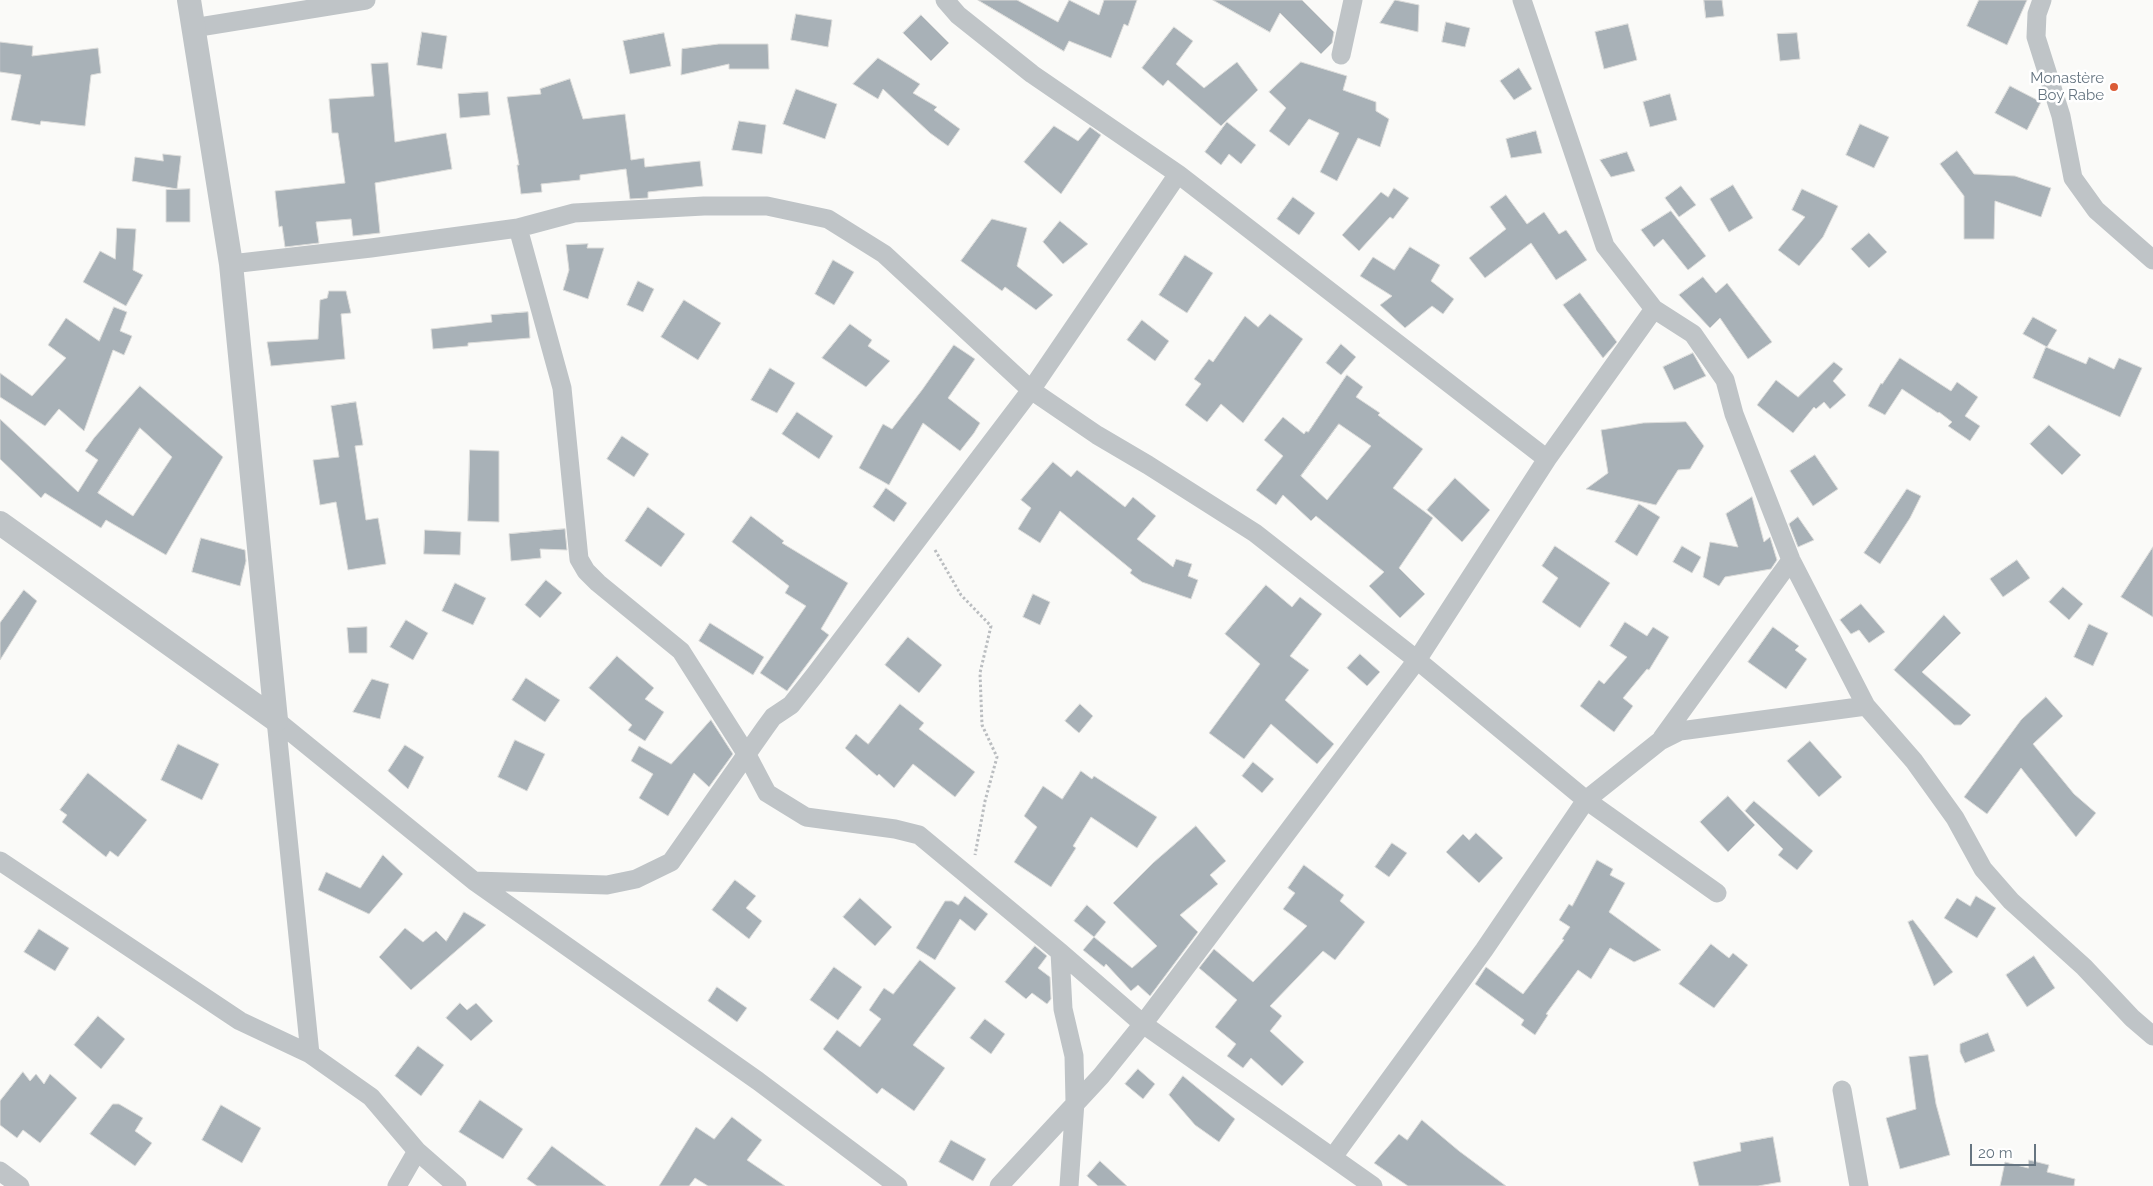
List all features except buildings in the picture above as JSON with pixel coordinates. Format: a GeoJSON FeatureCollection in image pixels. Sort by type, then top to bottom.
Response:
{"type":"FeatureCollection","features":[{"type":"Feature","properties":{"kind":"street"},"geometry":{"type":"LineString","coordinates":[[189,0],[231,264],[310,1054]]}},
{"type":"Feature","properties":{"kind":"street"},"geometry":{"type":"LineString","coordinates":[[193,28],[366,0]]}},
{"type":"Feature","properties":{"kind":"street"},"geometry":{"type":"LineString","coordinates":[[945,0],[958,15],[1032,74],[1178,174],[1547,459]]}},
{"type":"Feature","properties":{"kind":"street"},"geometry":{"type":"LineString","coordinates":[[1341,55],[1353,0]]}},
{"type":"Feature","properties":{"kind":"street"},"geometry":{"type":"LineString","coordinates":[[1522,0],[1605,246],[1654,309],[1693,334],[1725,380],[1734,414],[1791,560],[1866,706],[1914,761],[1955,818],[1983,869],[2005,894],[2077,960],[2132,1018],[2153,1036]]}},
{"type":"Feature","properties":{"kind":"street"},"geometry":{"type":"LineString","coordinates":[[2042,0],[2037,14],[2036,37],[2061,116],[2073,178],[2096,210],[2153,260]]}},
{"type":"Feature","properties":{"kind":"street"},"geometry":{"type":"LineString","coordinates":[[474,881],[607,884],[636,879],[671,862],[773,717],[791,705],[1032,390],[1178,174]]}},
{"type":"Feature","properties":{"kind":"street"},"geometry":{"type":"LineString","coordinates":[[231,264],[371,248],[518,228],[574,212],[704,206],[767,206],[828,218],[884,254],[1032,390],[1097,435],[1255,533],[1417,660],[1586,800],[1717,894]]}},
{"type":"Feature","properties":{"kind":"street"},"geometry":{"type":"LineString","coordinates":[[518,228],[562,388],[579,558],[586,571],[598,584],[681,651],[747,754],[767,793],[806,817],[895,829],[919,835],[1060,952],[1143,1024],[1373,1186]]}},
{"type":"Feature","properties":{"kind":"street"},"geometry":{"type":"LineString","coordinates":[[999,1186],[1075,1102],[1102,1076],[1417,660],[1547,459],[1654,309]]}},
{"type":"Feature","properties":{"kind":"street"},"geometry":{"type":"LineString","coordinates":[[0,524],[276,720],[474,881],[758,1081],[898,1186]]}},
{"type":"Feature","properties":{"kind":"street"},"geometry":{"type":"LineString","coordinates":[[1660,741],[1791,560]]}},
{"type":"Feature","properties":{"kind":"street"},"geometry":{"type":"LineString","coordinates":[[1333,1158],[1484,950],[1586,800],[1660,741],[1680,731],[1866,706]]}},
{"type":"Feature","properties":{"kind":"street"},"geometry":{"type":"LineString","coordinates":[[0,861],[240,1021],[310,1054],[371,1097],[417,1151],[457,1186]]}},
{"type":"Feature","properties":{"kind":"street"},"geometry":{"type":"LineString","coordinates":[[1060,952],[1063,1009],[1074,1056],[1075,1102],[1068,1186]]}},
{"type":"Feature","properties":{"kind":"street"},"geometry":{"type":"LineString","coordinates":[[1842,1090],[1859,1186]]}},
{"type":"Feature","properties":{"kind":"street"},"geometry":{"type":"LineString","coordinates":[[397,1186],[417,1151]]}},
{"type":"Feature","properties":{"kind":"street"},"geometry":{"type":"LineString","coordinates":[[0,1171],[20,1186]]}},
{"type":"Feature","properties":{"kind":"path"},"geometry":{"type":"LineString","coordinates":[[925,532],[961,595],[991,626],[980,673],[982,725],[997,757],[985,800],[971,878]]}},
{"type":"Feature","properties":{"kind":"place","name":"Monastère Boy Rabe"},"geometry":{"type":"Point","coordinates":[2114,87]}}]}
